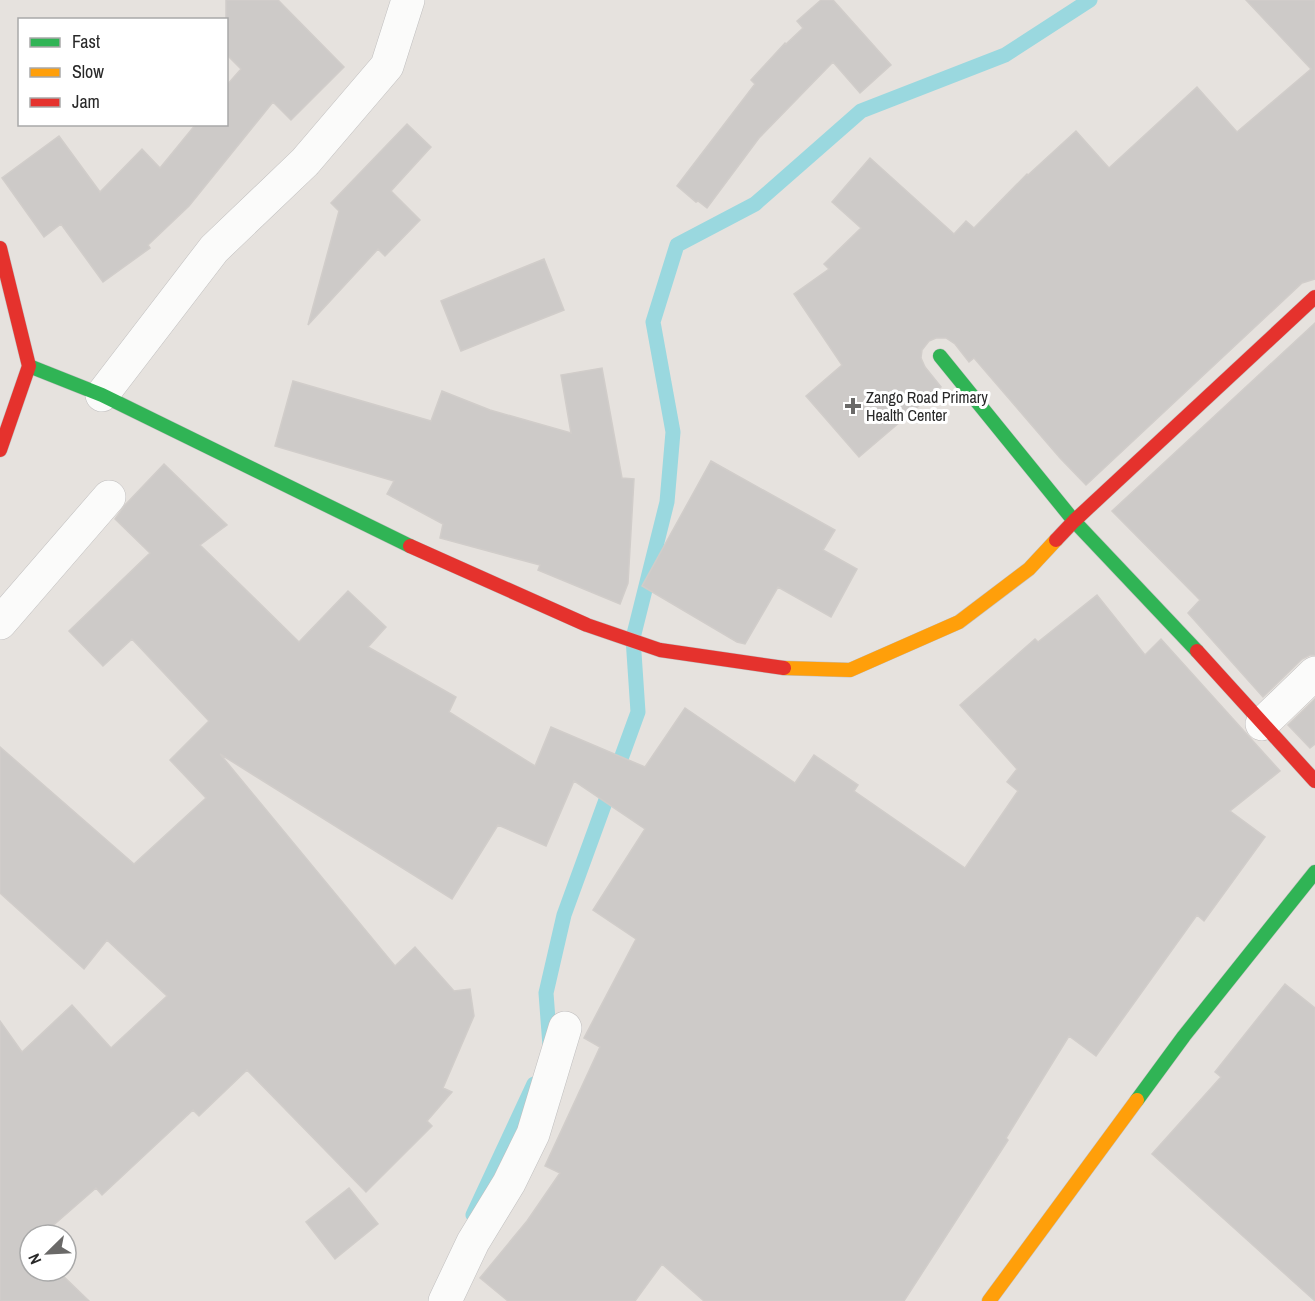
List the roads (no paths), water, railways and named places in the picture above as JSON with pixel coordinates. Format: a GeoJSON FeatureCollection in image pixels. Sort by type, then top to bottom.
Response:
{"type":"FeatureCollection","features":[{"type":"Feature","properties":{"kind":"street"},"geometry":{"type":"LineString","coordinates":[[102,395],[214,249],[306,162],[387,66],[408,0]]}},
{"type":"Feature","properties":{"kind":"street"},"geometry":{"type":"LineString","coordinates":[[0,248],[29,366],[0,450]]}},
{"type":"Feature","properties":{"kind":"street"},"geometry":{"type":"LineString","coordinates":[[29,366],[102,395],[372,529],[587,625],[660,650],[789,669],[850,670],[959,622],[1029,569],[1074,520],[1315,297]]}},
{"type":"Feature","properties":{"kind":"street"},"geometry":{"type":"LineString","coordinates":[[940,356],[1074,520],[1315,780]]}},
{"type":"Feature","properties":{"kind":"street"},"geometry":{"type":"LineString","coordinates":[[0,623],[109,497]]}},
{"type":"Feature","properties":{"kind":"street"},"geometry":{"type":"LineString","coordinates":[[1262,724],[1315,673]]}},
{"type":"Feature","properties":{"kind":"street"},"geometry":{"type":"LineString","coordinates":[[989,1301],[1184,1036],[1315,872]]}},
{"type":"Feature","properties":{"kind":"street"},"geometry":{"type":"LineString","coordinates":[[445,1301],[472,1242],[509,1183],[533,1134],[565,1028]]}},
{"type":"Feature","properties":{"kind":"waterway"},"geometry":{"type":"LineString","coordinates":[[550,1046],[546,993],[564,915],[638,712],[633,638],[667,502],[673,432],[653,322],[677,245],[755,204],[861,111],[1005,55],[1090,0]]}},
{"type":"Feature","properties":{"kind":"waterway"},"geometry":{"type":"LineString","coordinates":[[473,1215],[534,1084]]}},
{"type":"Feature","properties":{"kind":"place","name":"Zango Road Primary Health Center"},"geometry":{"type":"Point","coordinates":[853,406]}}]}
